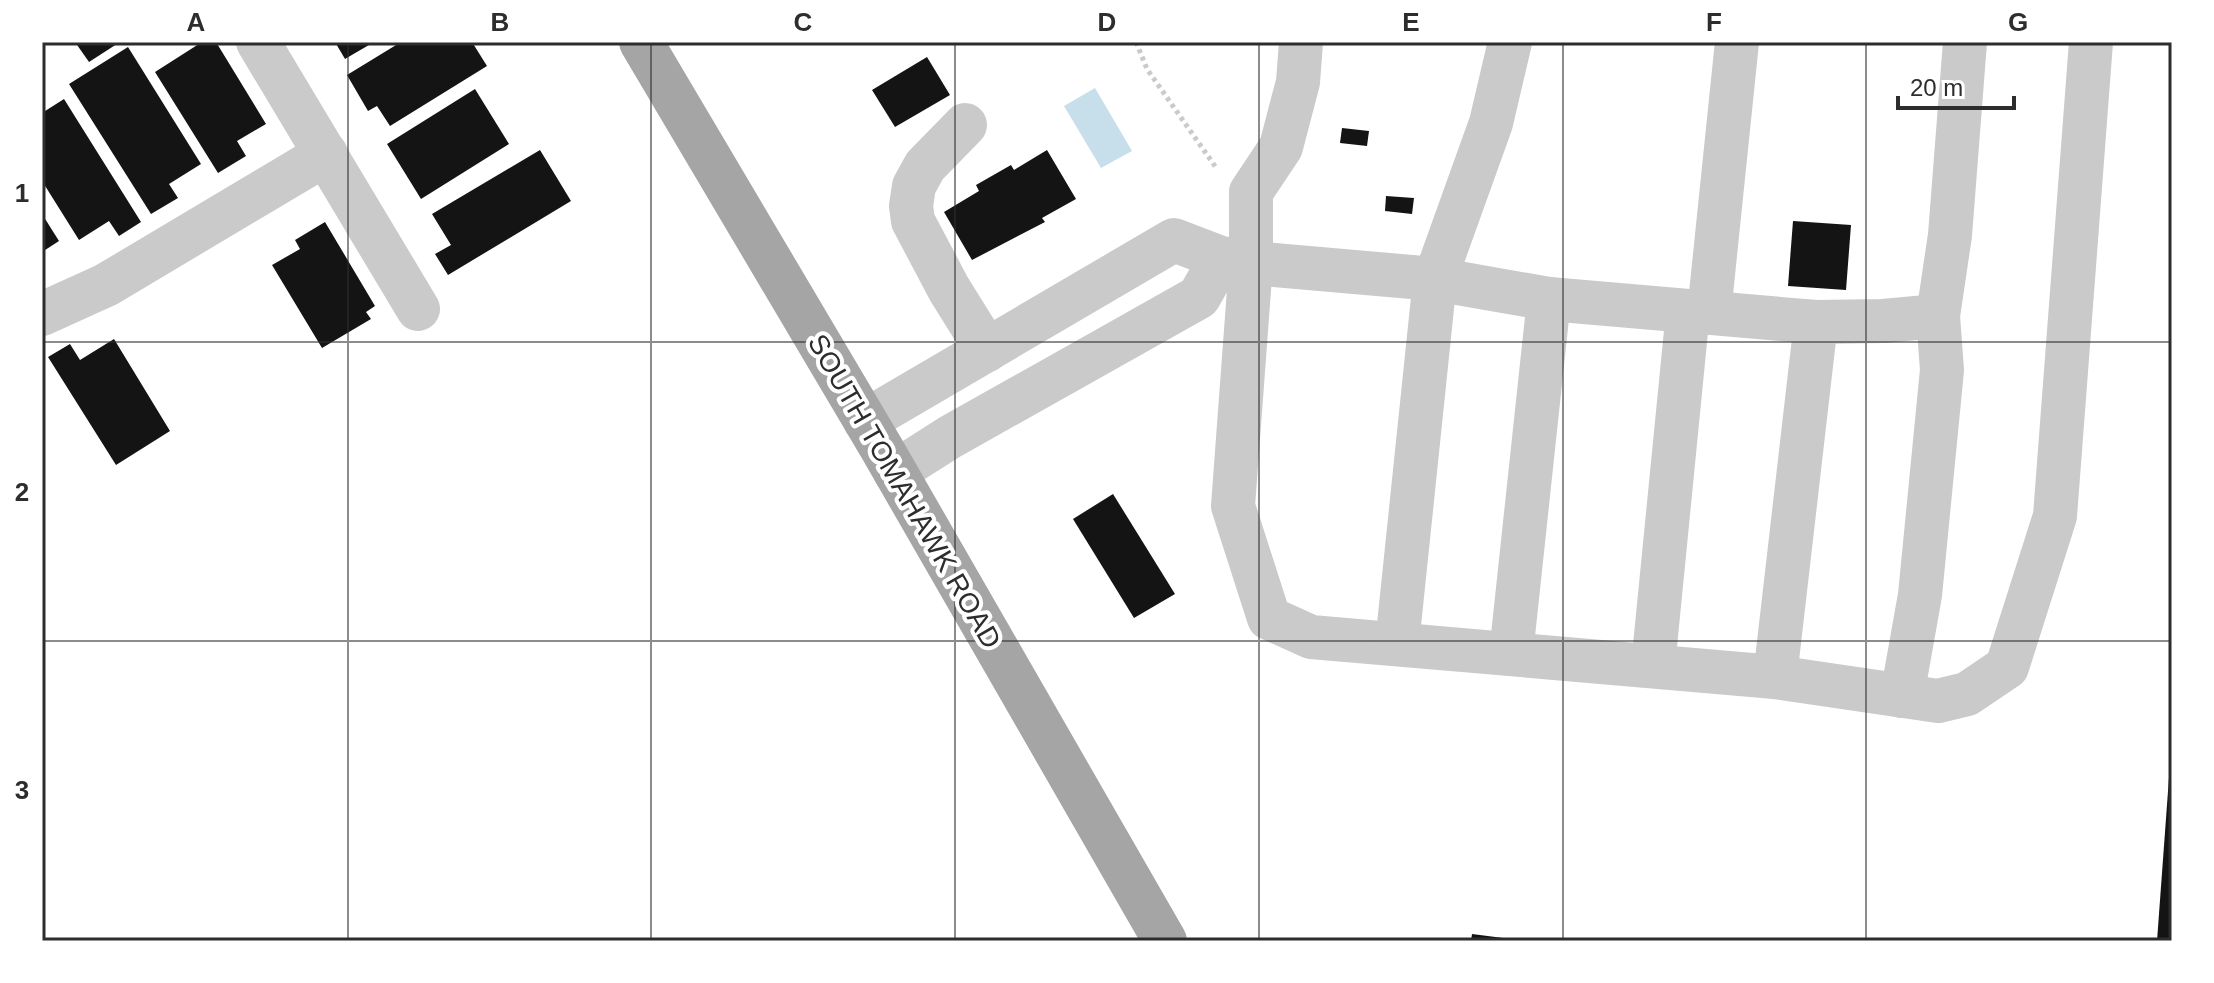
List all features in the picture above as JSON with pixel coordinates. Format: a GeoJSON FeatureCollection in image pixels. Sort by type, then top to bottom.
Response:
{"type":"FeatureCollection","features":[{"type":"Feature","properties":{"kind":"main road","name":"SOUTH TOMAHAWK ROAD"},"geometry":{"type":"LineString","coordinates":[[641,42],[895,472],[1165,941]]}},
{"type":"Feature","properties":{"kind":"street"},"geometry":{"type":"LineString","coordinates":[[258,42],[418,309]]}},
{"type":"Feature","properties":{"kind":"street"},"geometry":{"type":"LineString","coordinates":[[1301,42],[1298,82],[1281,147],[1251,192],[1236,261],[1233,506],[1269,618],[1311,637],[1775,677],[1938,701],[1967,694],[2007,667],[2055,516],[2091,42]]}},
{"type":"Feature","properties":{"kind":"street"},"geometry":{"type":"LineString","coordinates":[[1397,644],[1435,279],[1491,123],[1510,42]]}},
{"type":"Feature","properties":{"kind":"street"},"geometry":{"type":"LineString","coordinates":[[1653,666],[1698,312],[1737,42]]}},
{"type":"Feature","properties":{"kind":"street"},"geometry":{"type":"LineString","coordinates":[[1902,696],[1920,595],[1942,370],[1938,316],[1950,235],[1965,42]]}},
{"type":"Feature","properties":{"kind":"street"},"geometry":{"type":"LineString","coordinates":[[965,125],[925,166],[914,186],[911,206],[913,221],[949,289],[987,350]]}},
{"type":"Feature","properties":{"kind":"street"},"geometry":{"type":"LineString","coordinates":[[42,314],[106,285],[326,154]]}},
{"type":"Feature","properties":{"kind":"street"},"geometry":{"type":"LineString","coordinates":[[865,421],[1174,240],[1236,261],[1435,279],[1549,299],[1816,322],[1938,316]]}},
{"type":"Feature","properties":{"kind":"street"},"geometry":{"type":"LineString","coordinates":[[895,472],[950,437],[1199,297],[1236,261]]}},
{"type":"Feature","properties":{"kind":"street"},"geometry":{"type":"LineString","coordinates":[[1511,654],[1549,299]]}},
{"type":"Feature","properties":{"kind":"street"},"geometry":{"type":"LineString","coordinates":[[1045,316],[1075,366]]}},
{"type":"Feature","properties":{"kind":"street"},"geometry":{"type":"LineString","coordinates":[[1775,677],[1816,322]]}},
{"type":"Feature","properties":{"kind":"path"},"geometry":{"type":"LineString","coordinates":[[1136,42],[1147,69],[1215,167],[1251,192]]}},
{"type":"Feature","properties":{"kind":"water"},"geometry":{"type":"Polygon","coordinates":[[[1095,88],[1132,151],[1101,168],[1064,106],[1095,88]]]}},
{"type":"Feature","properties":{"kind":"building"},"geometry":{"type":"Polygon","coordinates":[[[75,42],[120,42],[89,62],[75,42]]]}},
{"type":"Feature","properties":{"kind":"building"},"geometry":{"type":"Polygon","coordinates":[[[202,42],[216,42],[266,124],[237,141],[246,156],[218,173],[155,72],[202,42]]]}},
{"type":"Feature","properties":{"kind":"building"},"geometry":{"type":"Polygon","coordinates":[[[335,42],[374,42],[345,59],[335,42]]]}},
{"type":"Feature","properties":{"kind":"building"},"geometry":{"type":"Polygon","coordinates":[[[401,42],[472,42],[487,66],[390,126],[377,106],[368,111],[347,75],[401,42]]]}},
{"type":"Feature","properties":{"kind":"building"},"geometry":{"type":"Polygon","coordinates":[[[128,47],[201,164],[169,184],[178,198],[151,214],[69,84],[128,47]]]}},
{"type":"Feature","properties":{"kind":"building"},"geometry":{"type":"Polygon","coordinates":[[[927,57],[950,95],[895,127],[872,90],[927,57]]]}},
{"type":"Feature","properties":{"kind":"building"},"geometry":{"type":"Polygon","coordinates":[[[475,89],[509,144],[421,199],[387,144],[475,89]]]}},
{"type":"Feature","properties":{"kind":"building"},"geometry":{"type":"Polygon","coordinates":[[[64,99],[141,222],[119,236],[109,221],[79,240],[42,181],[42,113],[64,99]]]}},
{"type":"Feature","properties":{"kind":"building"},"geometry":{"type":"Polygon","coordinates":[[[1342,128],[1369,131],[1367,146],[1340,143],[1342,128]]]}},
{"type":"Feature","properties":{"kind":"building"},"geometry":{"type":"Polygon","coordinates":[[[540,150],[571,201],[448,275],[435,254],[451,245],[432,214],[540,150]]]}},
{"type":"Feature","properties":{"kind":"building"},"geometry":{"type":"Polygon","coordinates":[[[1047,150],[1076,199],[1042,218],[1045,222],[972,260],[944,212],[979,191],[976,185],[1011,165],[1014,170],[1047,150]]]}},
{"type":"Feature","properties":{"kind":"building"},"geometry":{"type":"Polygon","coordinates":[[[1386,196],[1414,198],[1412,214],[1385,211],[1386,196]]]}},
{"type":"Feature","properties":{"kind":"building"},"geometry":{"type":"Polygon","coordinates":[[[42,214],[59,241],[42,252],[42,214]]]}},
{"type":"Feature","properties":{"kind":"building"},"geometry":{"type":"Polygon","coordinates":[[[1793,221],[1851,225],[1846,290],[1788,286],[1793,221]]]}},
{"type":"Feature","properties":{"kind":"building"},"geometry":{"type":"Polygon","coordinates":[[[325,222],[375,306],[366,312],[371,319],[322,348],[272,265],[300,249],[295,240],[325,222]]]}},
{"type":"Feature","properties":{"kind":"building"},"geometry":{"type":"Polygon","coordinates":[[[114,339],[170,431],[116,465],[48,357],[70,344],[80,360],[114,339]]]}},
{"type":"Feature","properties":{"kind":"building"},"geometry":{"type":"Polygon","coordinates":[[[1113,494],[1175,594],[1134,618],[1073,519],[1113,494]]]}},
{"type":"Feature","properties":{"kind":"building"},"geometry":{"type":"Polygon","coordinates":[[[2170,764],[2172,941],[2157,941],[2170,764]]]}},
{"type":"Feature","properties":{"kind":"building"},"geometry":{"type":"Polygon","coordinates":[[[1472,934],[1511,939],[1511,941],[1471,941],[1472,934]]]}}]}
